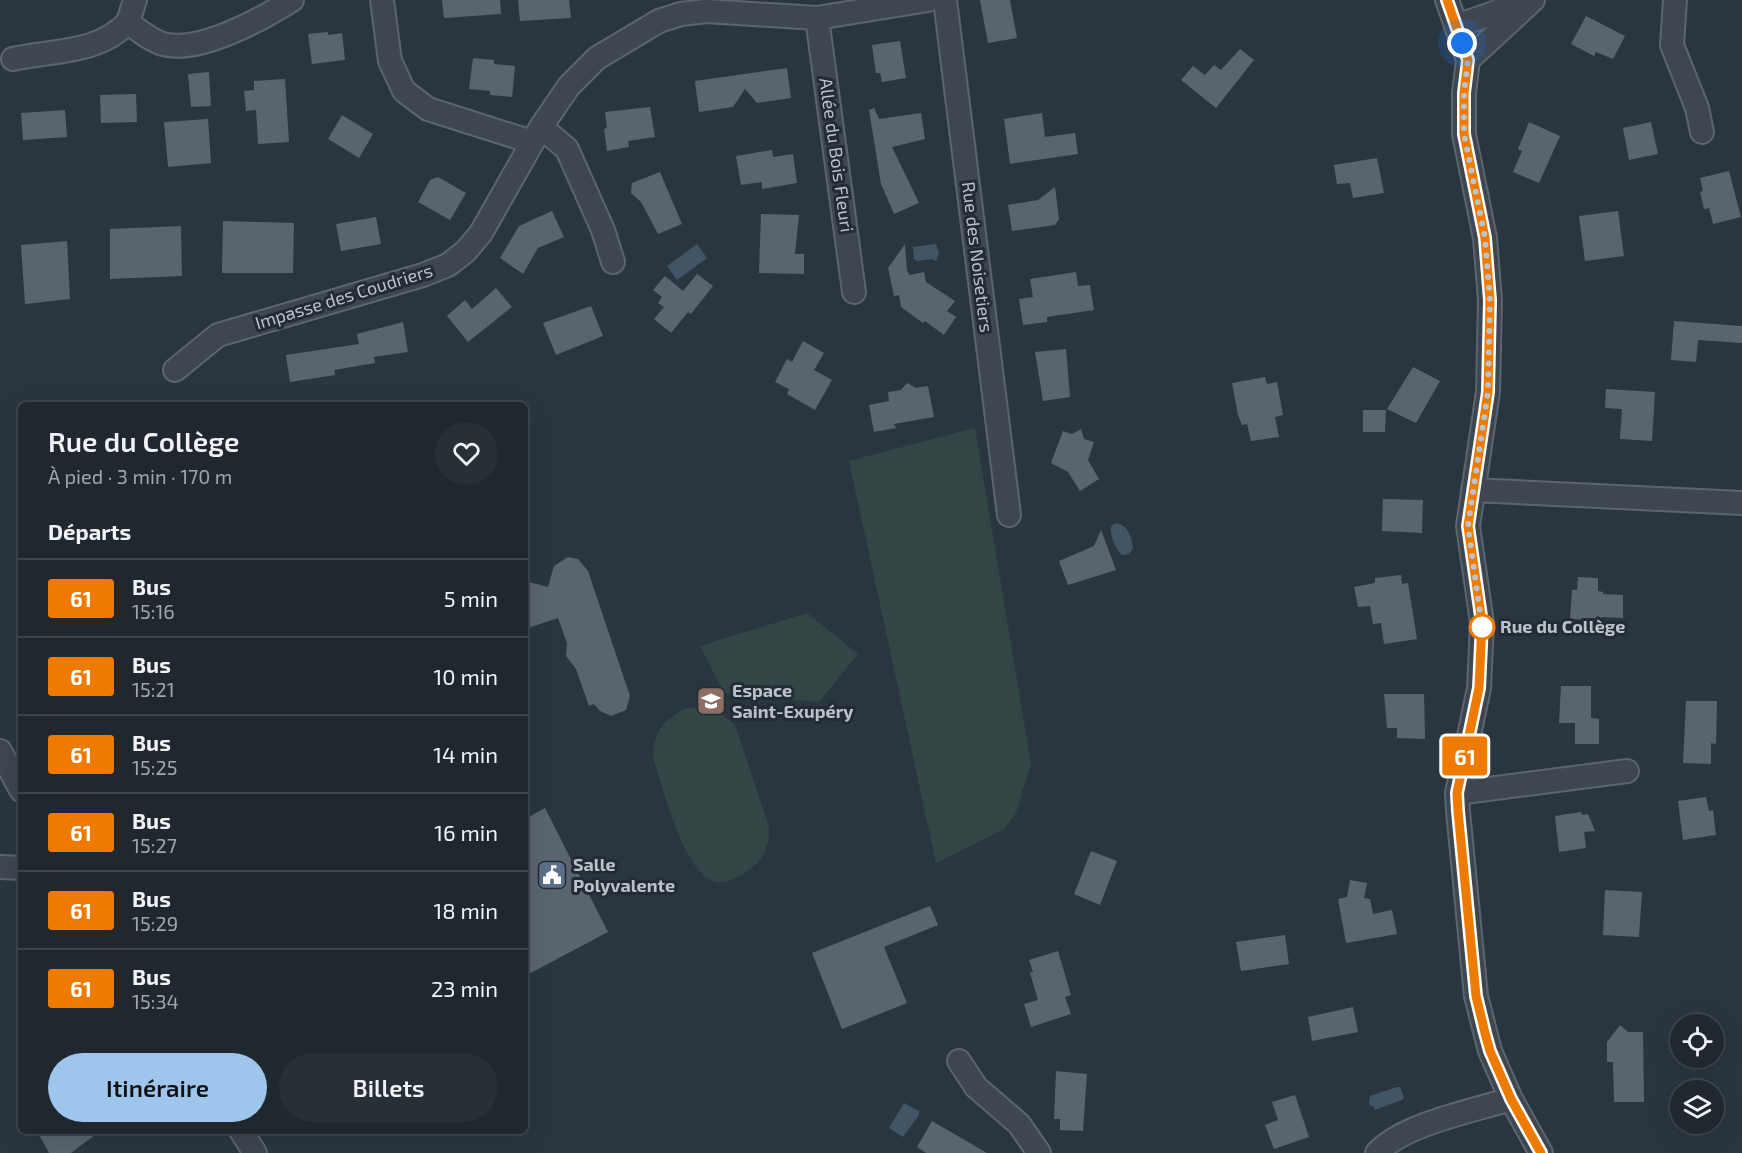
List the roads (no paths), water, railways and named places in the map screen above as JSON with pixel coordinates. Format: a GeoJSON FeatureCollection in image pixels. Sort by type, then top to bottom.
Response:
{"type":"FeatureCollection","features":[{"type":"Feature","properties":{"kind":"street"},"geometry":{"type":"LineString","coordinates":[[4,59],[91,46],[119,32],[128,22],[135,0]]}},
{"type":"Feature","properties":{"kind":"street"},"geometry":{"type":"LineString","coordinates":[[128,22],[145,35],[163,44],[195,44],[240,27],[292,0]]}},
{"type":"Feature","properties":{"kind":"street"},"geometry":{"type":"LineString","coordinates":[[382,0],[390,61],[405,91],[428,109],[537,135],[567,149],[603,230],[613,262]]}},
{"type":"Feature","properties":{"kind":"street","name":"Impasse des Coudriers"},"geometry":{"type":"LineString","coordinates":[[175,370],[218,335],[423,275],[448,265],[481,233],[568,86],[597,58],[659,21],[681,14],[706,11],[817,18],[928,0]]}},
{"type":"Feature","properties":{"kind":"street","name":"Rue des Noisetiers"},"geometry":{"type":"LineString","coordinates":[[945,0],[1009,515]]}},
{"type":"Feature","properties":{"kind":"street"},"geometry":{"type":"LineString","coordinates":[[1447,0],[1468,60],[1464,93],[1464,134],[1485,238],[1490,300],[1488,392],[1468,526],[1482,623],[1479,688],[1457,793],[1476,996],[1490,1051],[1511,1099],[1541,1153]]}},
{"type":"Feature","properties":{"kind":"street"},"geometry":{"type":"LineString","coordinates":[[1456,26],[1494,13],[1521,0]]}},
{"type":"Feature","properties":{"kind":"street"},"geometry":{"type":"LineString","coordinates":[[1468,60],[1533,0]]}},
{"type":"Feature","properties":{"kind":"street"},"geometry":{"type":"LineString","coordinates":[[1675,0],[1672,45],[1697,108],[1702,132]]}},
{"type":"Feature","properties":{"kind":"street","name":"Allée du Bois Fleuri"},"geometry":{"type":"LineString","coordinates":[[817,18],[854,292]]}},
{"type":"Feature","properties":{"kind":"street"},"geometry":{"type":"LineString","coordinates":[[1473,490],[1742,503]]}},
{"type":"Feature","properties":{"kind":"street"},"geometry":{"type":"LineString","coordinates":[[0,751],[18,784]]}},
{"type":"Feature","properties":{"kind":"street"},"geometry":{"type":"LineString","coordinates":[[1457,793],[1628,771]]}},
{"type":"Feature","properties":{"kind":"street"},"geometry":{"type":"LineString","coordinates":[[0,867],[18,868]]}},
{"type":"Feature","properties":{"kind":"street"},"geometry":{"type":"LineString","coordinates":[[959,1061],[976,1087],[1019,1124],[1039,1153]]}},
{"type":"Feature","properties":{"kind":"street"},"geometry":{"type":"LineString","coordinates":[[1377,1153],[1385,1144],[1408,1131],[1511,1099]]}},
{"type":"Feature","properties":{"kind":"street"},"geometry":{"type":"LineString","coordinates":[[243,1134],[255,1153]]}},
{"type":"Feature","properties":{"kind":"water"},"geometry":{"type":"Polygon","coordinates":[[[697,244],[707,258],[677,280],[667,266],[697,244]]]}},
{"type":"Feature","properties":{"kind":"water"},"geometry":{"type":"Polygon","coordinates":[[[936,244],[939,253],[936,261],[914,259],[913,247],[936,244]]]}},
{"type":"Feature","properties":{"kind":"water"},"geometry":{"type":"Polygon","coordinates":[[[1117,523],[1127,529],[1130,536],[1133,548],[1129,554],[1122,555],[1113,541],[1111,528],[1117,523]]]}},
{"type":"Feature","properties":{"kind":"water"},"geometry":{"type":"Polygon","coordinates":[[[1400,1087],[1404,1097],[1402,1100],[1375,1110],[1369,1105],[1370,1096],[1400,1087]]]}},
{"type":"Feature","properties":{"kind":"water"},"geometry":{"type":"Polygon","coordinates":[[[904,1103],[919,1111],[919,1115],[903,1137],[889,1128],[904,1103]]]}},
{"type":"Feature","properties":{"kind":"place","name":"Rue du Collège"},"geometry":{"type":"Point","coordinates":[1482,627]}},
{"type":"Feature","properties":{"kind":"place","name":"Espace Saint-Exupéry"},"geometry":{"type":"Point","coordinates":[711,701]}},
{"type":"Feature","properties":{"kind":"place","name":"Salle Polyvalente"},"geometry":{"type":"Point","coordinates":[552,875]}}]}
